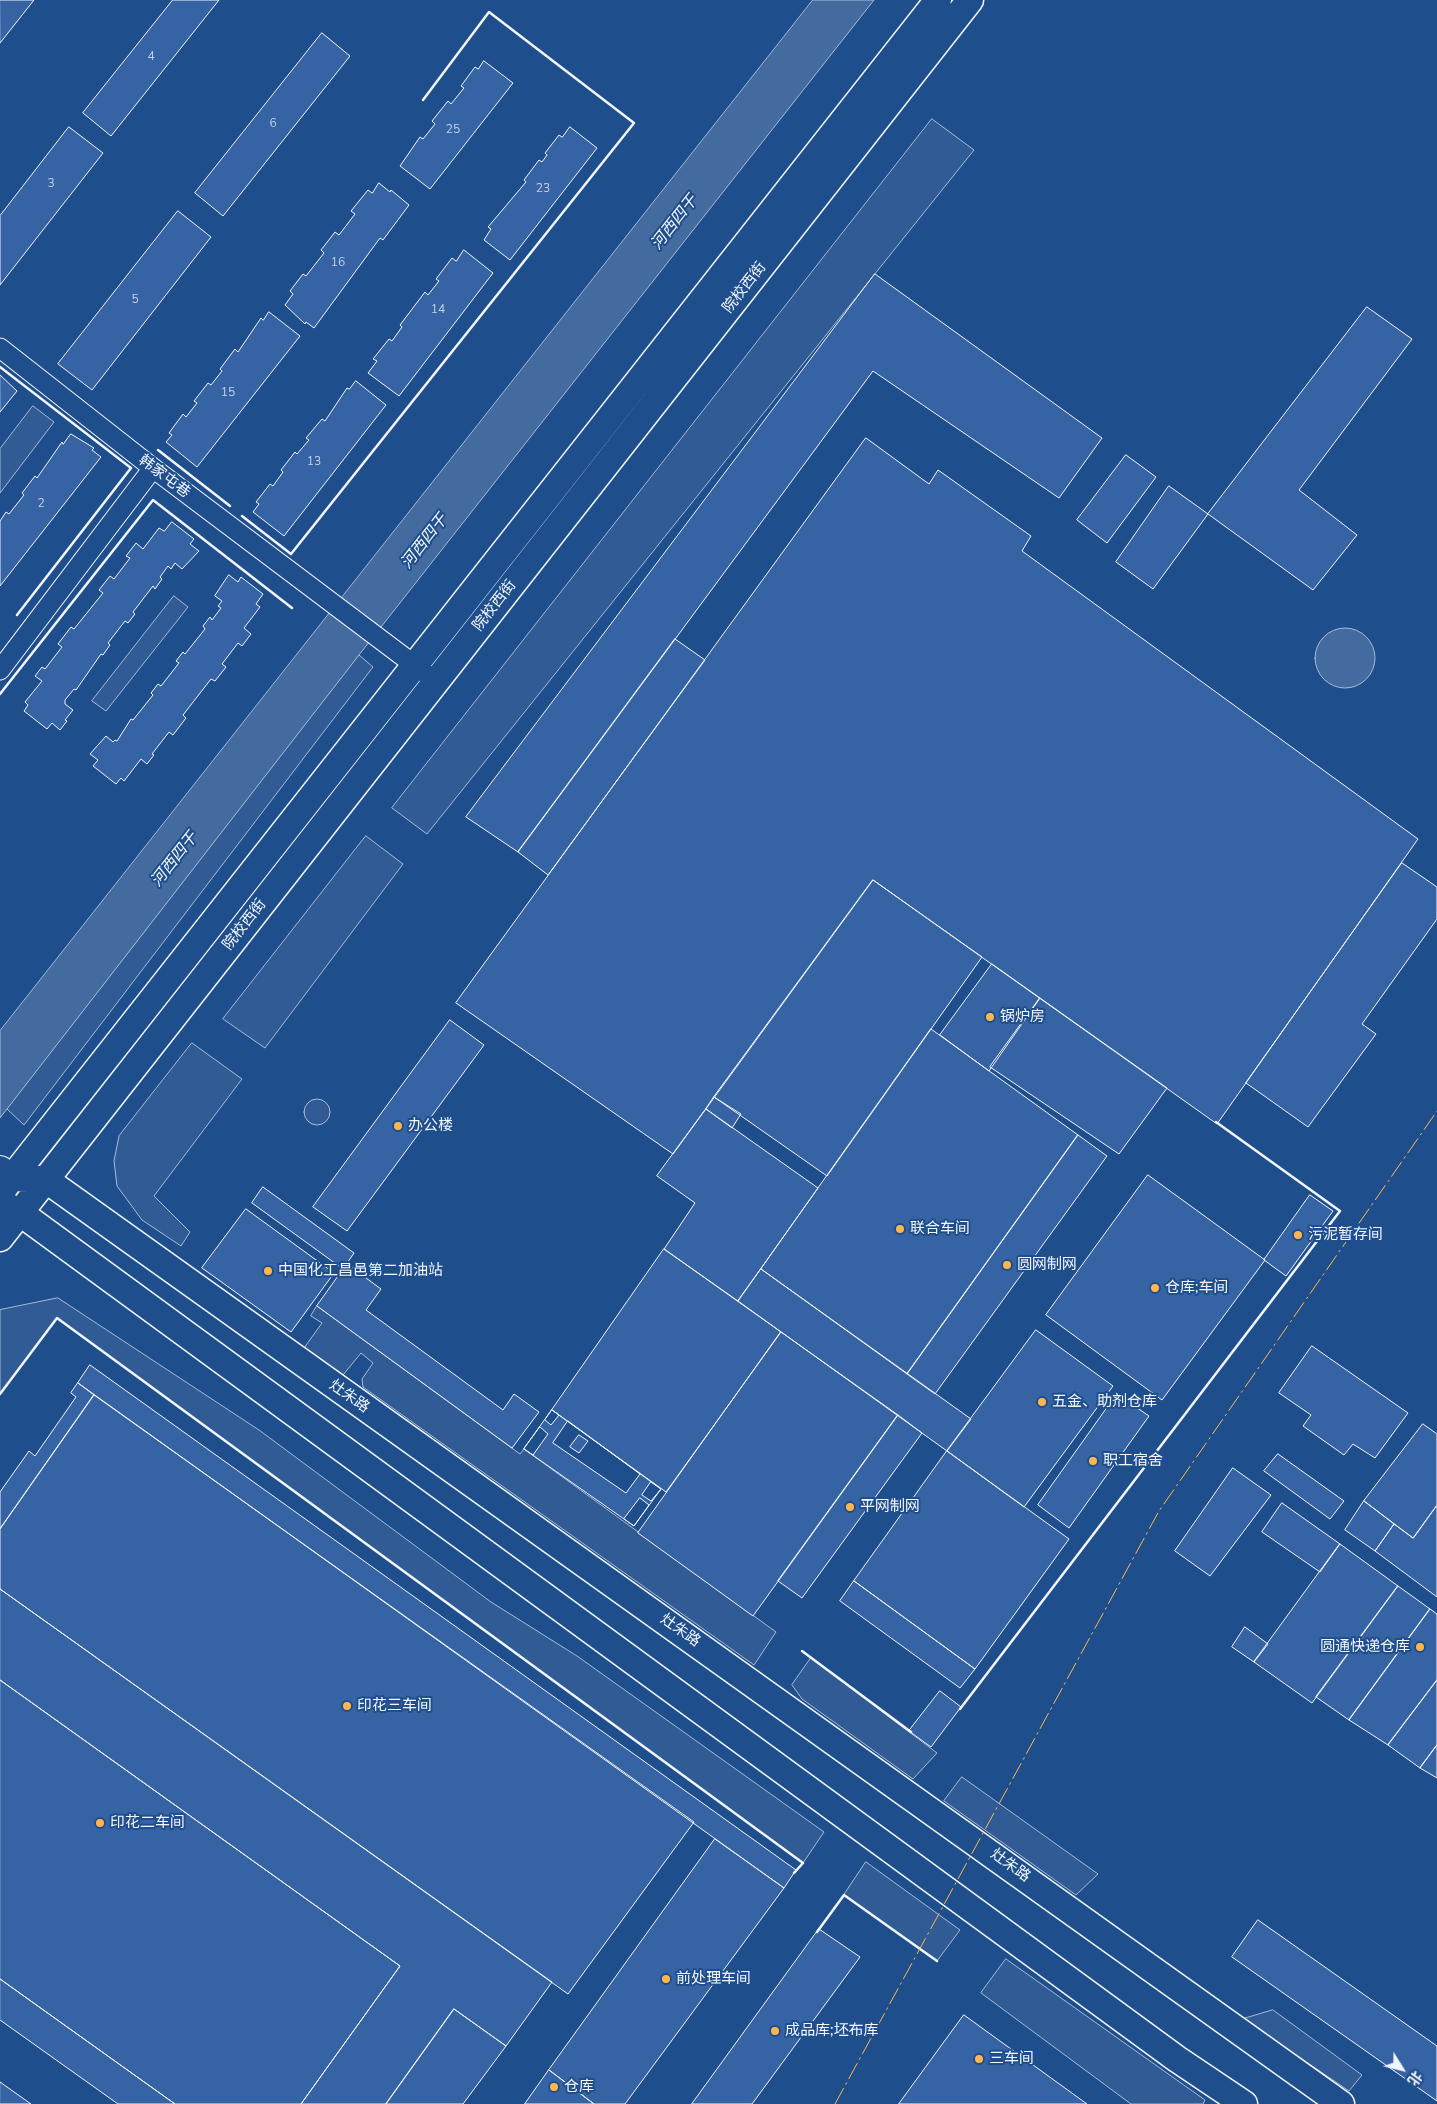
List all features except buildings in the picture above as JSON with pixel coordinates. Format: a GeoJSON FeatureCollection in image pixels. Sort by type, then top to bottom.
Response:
{"type":"FeatureCollection","features":[{"type":"Feature","properties":{"kind":"main road","name":"院校西街"},"geometry":{"type":"LineString","coordinates":[[4,1180],[416,665],[938,0]]}},
{"type":"Feature","properties":{"kind":"main road","name":"院校西街"},"geometry":{"type":"LineString","coordinates":[[0,1238],[10,1207],[46,1179],[970,0]]}},
{"type":"Feature","properties":{"kind":"main road"},"geometry":{"type":"LineString","coordinates":[[4,1180],[46,1179]]}},
{"type":"Feature","properties":{"kind":"main road","name":"灶朱路"},"geometry":{"type":"LineString","coordinates":[[46,1179],[1341,2104]]}},
{"type":"Feature","properties":{"kind":"main road"},"geometry":{"type":"LineString","coordinates":[[10,1207],[1169,2054],[1244,2104]]}},
{"type":"Feature","properties":{"kind":"street","name":"韩家屯巷"},"geometry":{"type":"LineString","coordinates":[[0,348],[153,468],[416,665]]}},
{"type":"Feature","properties":{"kind":"street"},"geometry":{"type":"LineString","coordinates":[[0,670],[153,468]]}},
{"type":"Feature","properties":{"kind":"street"},"geometry":{"type":"LineString","coordinates":[[416,665],[435,682]]}},
{"type":"Feature","properties":{"kind":"shaded area"},"geometry":{"type":"Polygon","coordinates":[[[932,119],[974,150],[427,834],[392,808],[932,119]]]}},
{"type":"Feature","properties":{"kind":"shaded area"},"geometry":{"type":"Polygon","coordinates":[[[33,406],[54,422],[0,493],[0,449],[33,406]]]}},
{"type":"Feature","properties":{"kind":"shaded area"},"geometry":{"type":"Polygon","coordinates":[[[174,596],[188,607],[106,711],[92,701],[174,596]]]}},
{"type":"Feature","properties":{"kind":"shaded area"},"geometry":{"type":"Polygon","coordinates":[[[359,655],[373,667],[24,1125],[7,1109],[359,655]]]}},
{"type":"Feature","properties":{"kind":"shaded area"},"geometry":{"type":"Polygon","coordinates":[[[366,836],[403,864],[265,1048],[223,1019],[366,836]]]}},
{"type":"Feature","properties":{"kind":"shaded area"},"geometry":{"type":"Polygon","coordinates":[[[192,1043],[242,1079],[154,1196],[190,1232],[181,1246],[142,1220],[117,1186],[114,1161],[119,1136],[192,1043]]]}},
{"type":"Feature","properties":{"kind":"shaded area"},"geometry":{"type":"Polygon","coordinates":[[[317,1099],[326,1103],[330,1112],[326,1121],[317,1125],[308,1121],[304,1112],[308,1103],[317,1099]]]}},
{"type":"Feature","properties":{"kind":"shaded area"},"geometry":{"type":"Polygon","coordinates":[[[58,1298],[259,1430],[491,1602],[577,1656],[824,1832],[803,1863],[57,1318],[0,1394],[0,1310],[58,1298]]]}},
{"type":"Feature","properties":{"kind":"shaded area"},"geometry":{"type":"Polygon","coordinates":[[[317,1306],[520,1454],[524,1449],[776,1632],[754,1665],[363,1387],[362,1379],[373,1363],[361,1353],[343,1375],[304,1348],[322,1323],[311,1316],[317,1306]]]}},
{"type":"Feature","properties":{"kind":"shaded area"},"geometry":{"type":"Polygon","coordinates":[[[811,1658],[937,1753],[913,1779],[802,1699],[792,1685],[811,1658]]]}},
{"type":"Feature","properties":{"kind":"shaded area"},"geometry":{"type":"Polygon","coordinates":[[[962,1777],[1098,1874],[1076,1895],[944,1801],[962,1777]]]}},
{"type":"Feature","properties":{"kind":"shaded area"},"geometry":{"type":"Polygon","coordinates":[[[866,1862],[960,1930],[937,1961],[844,1895],[866,1862]]]}},
{"type":"Feature","properties":{"kind":"shaded area"},"geometry":{"type":"Polygon","coordinates":[[[1006,1959],[1205,2100],[1203,2104],[1131,2104],[981,1993],[1006,1959]]]}},
{"type":"Feature","properties":{"kind":"shaded area"},"geometry":{"type":"Polygon","coordinates":[[[1273,2010],[1362,2075],[1349,2091],[1243,2019],[1273,2010]]]}},
{"type":"Feature","properties":{"kind":"water","name":"河西四干"},"geometry":{"type":"Polygon","coordinates":[[[813,0],[874,0],[359,655],[0,1118],[0,1031],[813,0]]]}},
{"type":"Feature","properties":{"kind":"water"},"geometry":{"type":"Polygon","coordinates":[[[1345,628],[1361,633],[1366,637],[1370,642],[1375,658],[1370,674],[1366,679],[1361,683],[1345,688],[1329,683],[1324,679],[1320,674],[1315,658],[1320,642],[1324,637],[1329,633],[1345,628]]]}},
{"type":"Feature","properties":{"kind":"wall"},"geometry":{"type":"LineString","coordinates":[[242,516],[291,554],[634,123],[489,12],[423,100]]}},
{"type":"Feature","properties":{"kind":"wall"},"geometry":{"type":"LineString","coordinates":[[0,367],[131,468],[17,615]]}},
{"type":"Feature","properties":{"kind":"wall"},"geometry":{"type":"LineString","coordinates":[[158,450],[230,506]]}},
{"type":"Feature","properties":{"kind":"wall"},"geometry":{"type":"LineString","coordinates":[[0,694],[153,500],[292,608]]}},
{"type":"Feature","properties":{"kind":"wall"},"geometry":{"type":"LineString","coordinates":[[960,1709],[1340,1211],[1216,1122]]}},
{"type":"Feature","properties":{"kind":"wall"},"geometry":{"type":"LineString","coordinates":[[0,1394],[57,1318],[803,1863],[794,1873]]}},
{"type":"Feature","properties":{"kind":"wall"},"geometry":{"type":"LineString","coordinates":[[802,1651],[911,1732]]}},
{"type":"Feature","properties":{"kind":"wall"},"geometry":{"type":"LineString","coordinates":[[817,1932],[844,1895],[937,1961]]}},
{"type":"Feature","properties":{"kind":"power"},"geometry":{"type":"LineString","coordinates":[[835,2104],[1159,1511],[1437,1111]]}},
{"type":"Feature","properties":{"kind":"place","name":"锅炉房"},"geometry":{"type":"Point","coordinates":[990,1017]}},
{"type":"Feature","properties":{"kind":"place","name":"办公楼"},"geometry":{"type":"Point","coordinates":[398,1126]}},
{"type":"Feature","properties":{"kind":"place","name":"联合车间"},"geometry":{"type":"Point","coordinates":[900,1229]}},
{"type":"Feature","properties":{"kind":"place","name":"污泥暂存间"},"geometry":{"type":"Point","coordinates":[1298,1235]}},
{"type":"Feature","properties":{"kind":"place","name":"圆网制网"},"geometry":{"type":"Point","coordinates":[1007,1265]}},
{"type":"Feature","properties":{"kind":"place","name":"中国化工昌邑第二加油站"},"geometry":{"type":"Point","coordinates":[268,1271]}},
{"type":"Feature","properties":{"kind":"place","name":"仓库;车间"},"geometry":{"type":"Point","coordinates":[1155,1288]}},
{"type":"Feature","properties":{"kind":"place","name":"五金、助剂仓库"},"geometry":{"type":"Point","coordinates":[1042,1402]}},
{"type":"Feature","properties":{"kind":"place","name":"职工宿舍"},"geometry":{"type":"Point","coordinates":[1093,1461]}},
{"type":"Feature","properties":{"kind":"place","name":"平网制网"},"geometry":{"type":"Point","coordinates":[850,1507]}},
{"type":"Feature","properties":{"kind":"place","name":"圆通快递仓库"},"geometry":{"type":"Point","coordinates":[1420,1647]}},
{"type":"Feature","properties":{"kind":"place","name":"印花三车间"},"geometry":{"type":"Point","coordinates":[347,1706]}},
{"type":"Feature","properties":{"kind":"place","name":"印花二车间"},"geometry":{"type":"Point","coordinates":[100,1823]}},
{"type":"Feature","properties":{"kind":"place","name":"前处理车间"},"geometry":{"type":"Point","coordinates":[666,1979]}},
{"type":"Feature","properties":{"kind":"place","name":"成品库;坯布库"},"geometry":{"type":"Point","coordinates":[775,2031]}},
{"type":"Feature","properties":{"kind":"place","name":"三车间"},"geometry":{"type":"Point","coordinates":[979,2059]}},
{"type":"Feature","properties":{"kind":"place","name":"仓库"},"geometry":{"type":"Point","coordinates":[554,2087]}}]}
